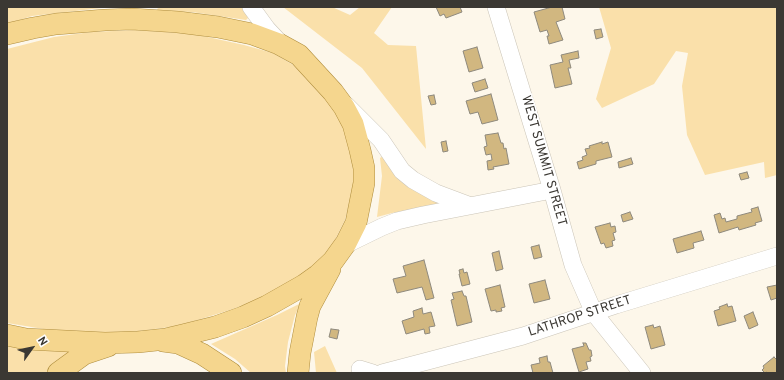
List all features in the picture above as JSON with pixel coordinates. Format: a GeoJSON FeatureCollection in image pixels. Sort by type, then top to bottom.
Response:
{"type":"FeatureCollection","features":[{"type":"Feature","properties":{"kind":"main road"},"geometry":{"type":"LineString","coordinates":[[7,34],[56,24],[119,20],[165,21],[211,26],[252,34],[284,46],[298,55],[339,99],[349,115],[356,132],[362,159],[364,183],[357,218],[352,231],[308,310],[298,373]]}},
{"type":"Feature","properties":{"kind":"main road"},"geometry":{"type":"LineString","coordinates":[[7,335],[26,339],[116,343],[157,340],[208,329],[243,318],[309,281],[322,271],[340,252]]}},
{"type":"Feature","properties":{"kind":"main road"},"geometry":{"type":"LineString","coordinates":[[157,340],[178,343],[195,350],[213,360],[231,373]]}},
{"type":"Feature","properties":{"kind":"main road"},"geometry":{"type":"LineString","coordinates":[[58,373],[84,354],[116,343]]}},
{"type":"Feature","properties":{"kind":"street"},"geometry":{"type":"LineString","coordinates":[[119,20],[142,7]]}},
{"type":"Feature","properties":{"kind":"street"},"geometry":{"type":"LineString","coordinates":[[251,7],[267,29],[284,46]]}},
{"type":"Feature","properties":{"kind":"street","name":"WEST SUMMIT STREET"},"geometry":{"type":"LineString","coordinates":[[496,7],[552,190],[573,265],[594,313],[642,373]]}},
{"type":"Feature","properties":{"kind":"street"},"geometry":{"type":"LineString","coordinates":[[339,99],[381,140],[402,171],[413,180],[436,194],[470,206]]}},
{"type":"Feature","properties":{"kind":"street"},"geometry":{"type":"LineString","coordinates":[[340,252],[392,223],[416,216],[552,190]]}},
{"type":"Feature","properties":{"kind":"street","name":"LATHROP STREET"},"geometry":{"type":"LineString","coordinates":[[382,373],[523,336],[777,256]]}},
{"type":"Feature","properties":{"kind":"shaded area"},"geometry":{"type":"Polygon","coordinates":[[[7,7],[110,7],[32,16],[7,24],[7,7]]]}},
{"type":"Feature","properties":{"kind":"shaded area"},"geometry":{"type":"Polygon","coordinates":[[[160,7],[242,7],[248,18],[246,20],[192,12],[158,11],[157,9],[160,7]]]}},
{"type":"Feature","properties":{"kind":"shaded area"},"geometry":{"type":"Polygon","coordinates":[[[283,7],[332,7],[350,15],[360,7],[392,7],[374,33],[388,45],[416,46],[426,149],[362,68],[283,7]]]}},
{"type":"Feature","properties":{"kind":"shaded area"},"geometry":{"type":"Polygon","coordinates":[[[599,7],[777,7],[777,175],[765,178],[764,162],[705,175],[687,135],[682,86],[688,53],[676,51],[654,84],[602,108],[596,99],[611,48],[599,7]]]}},
{"type":"Feature","properties":{"kind":"shaded area"},"geometry":{"type":"Polygon","coordinates":[[[136,30],[194,34],[244,45],[273,53],[305,72],[327,95],[345,125],[352,153],[354,186],[345,220],[331,248],[306,274],[272,295],[178,326],[123,333],[62,332],[7,323],[7,49],[54,37],[91,32],[136,30]]]}},
{"type":"Feature","properties":{"kind":"shaded area"},"geometry":{"type":"Polygon","coordinates":[[[383,156],[444,203],[377,217],[382,176],[380,158],[383,156]]]}},
{"type":"Feature","properties":{"kind":"shaded area"},"geometry":{"type":"Polygon","coordinates":[[[301,303],[295,315],[288,342],[285,366],[286,373],[251,373],[235,359],[211,344],[277,315],[301,303]]]}},
{"type":"Feature","properties":{"kind":"shaded area"},"geometry":{"type":"Polygon","coordinates":[[[7,346],[49,351],[79,351],[51,368],[46,373],[7,373],[7,346]]]}},
{"type":"Feature","properties":{"kind":"shaded area"},"geometry":{"type":"Polygon","coordinates":[[[325,346],[337,373],[316,373],[314,352],[325,346]]]}},
{"type":"Feature","properties":{"kind":"building"},"geometry":{"type":"Polygon","coordinates":[[[436,7],[460,7],[462,12],[446,18],[444,14],[440,16],[436,7]]]}},
{"type":"Feature","properties":{"kind":"building"},"geometry":{"type":"Polygon","coordinates":[[[552,7],[562,7],[565,19],[556,22],[563,40],[549,44],[547,30],[540,32],[534,12],[552,7]]]}},
{"type":"Feature","properties":{"kind":"building"},"geometry":{"type":"Polygon","coordinates":[[[601,29],[603,37],[596,39],[594,30],[601,29]]]}},
{"type":"Feature","properties":{"kind":"building"},"geometry":{"type":"Polygon","coordinates":[[[477,47],[483,68],[469,72],[463,51],[477,47]]]}},
{"type":"Feature","properties":{"kind":"building"},"geometry":{"type":"Polygon","coordinates":[[[578,51],[579,58],[569,60],[571,68],[568,68],[572,84],[555,88],[550,65],[563,62],[561,55],[578,51]]]}},
{"type":"Feature","properties":{"kind":"building"},"geometry":{"type":"Polygon","coordinates":[[[485,79],[488,88],[475,92],[472,83],[485,79]]]}},
{"type":"Feature","properties":{"kind":"building"},"geometry":{"type":"Polygon","coordinates":[[[491,94],[498,120],[482,124],[478,112],[470,114],[466,101],[491,94]]]}},
{"type":"Feature","properties":{"kind":"building"},"geometry":{"type":"Polygon","coordinates":[[[434,95],[436,104],[431,105],[428,96],[434,95]]]}},
{"type":"Feature","properties":{"kind":"building"},"geometry":{"type":"Polygon","coordinates":[[[498,133],[504,149],[506,148],[509,164],[493,167],[494,169],[488,170],[487,161],[492,160],[491,154],[486,155],[484,147],[487,146],[485,135],[498,133]]]}},
{"type":"Feature","properties":{"kind":"building"},"geometry":{"type":"Polygon","coordinates":[[[446,141],[448,151],[443,152],[441,142],[446,141]]]}},
{"type":"Feature","properties":{"kind":"building"},"geometry":{"type":"Polygon","coordinates":[[[602,142],[602,144],[608,142],[612,157],[596,161],[596,164],[579,169],[577,162],[583,160],[582,157],[587,155],[585,149],[590,148],[589,146],[602,142]]]}},
{"type":"Feature","properties":{"kind":"building"},"geometry":{"type":"Polygon","coordinates":[[[631,158],[633,164],[619,168],[618,162],[631,158]]]}},
{"type":"Feature","properties":{"kind":"building"},"geometry":{"type":"Polygon","coordinates":[[[747,172],[749,178],[741,180],[739,174],[747,172]]]}},
{"type":"Feature","properties":{"kind":"building"},"geometry":{"type":"Polygon","coordinates":[[[758,207],[762,221],[755,223],[756,225],[739,230],[738,227],[719,233],[714,215],[720,213],[722,219],[725,218],[726,222],[737,219],[737,216],[752,212],[751,209],[758,207]]]}},
{"type":"Feature","properties":{"kind":"building"},"geometry":{"type":"Polygon","coordinates":[[[630,212],[633,219],[623,222],[621,215],[630,212]]]}},
{"type":"Feature","properties":{"kind":"building"},"geometry":{"type":"Polygon","coordinates":[[[610,223],[611,227],[615,226],[616,232],[613,233],[615,240],[612,241],[613,246],[606,248],[604,243],[601,244],[595,227],[610,223]]]}},
{"type":"Feature","properties":{"kind":"building"},"geometry":{"type":"Polygon","coordinates":[[[701,231],[704,240],[693,243],[694,248],[677,253],[673,239],[701,231]]]}},
{"type":"Feature","properties":{"kind":"building"},"geometry":{"type":"Polygon","coordinates":[[[539,245],[542,257],[534,259],[531,247],[539,245]]]}},
{"type":"Feature","properties":{"kind":"building"},"geometry":{"type":"Polygon","coordinates":[[[499,251],[503,269],[496,271],[492,253],[499,251]]]}},
{"type":"Feature","properties":{"kind":"building"},"geometry":{"type":"Polygon","coordinates":[[[424,260],[434,298],[426,300],[422,287],[397,293],[393,279],[406,276],[403,266],[424,260]]]}},
{"type":"Feature","properties":{"kind":"building"},"geometry":{"type":"Polygon","coordinates":[[[463,269],[464,273],[467,272],[470,284],[462,286],[459,270],[463,269]]]}},
{"type":"Feature","properties":{"kind":"building"},"geometry":{"type":"Polygon","coordinates":[[[545,280],[550,299],[534,303],[529,284],[545,280]]]}},
{"type":"Feature","properties":{"kind":"building"},"geometry":{"type":"Polygon","coordinates":[[[500,285],[505,307],[501,308],[502,311],[491,311],[485,289],[500,285]]]}},
{"type":"Feature","properties":{"kind":"building"},"geometry":{"type":"Polygon","coordinates":[[[777,285],[777,298],[771,300],[767,287],[777,285]]]}},
{"type":"Feature","properties":{"kind":"building"},"geometry":{"type":"Polygon","coordinates":[[[462,291],[464,296],[466,296],[472,322],[457,326],[451,300],[454,299],[452,293],[462,291]]]}},
{"type":"Feature","properties":{"kind":"building"},"geometry":{"type":"Polygon","coordinates":[[[727,304],[728,307],[732,306],[736,321],[718,326],[714,311],[727,304]]]}},
{"type":"Feature","properties":{"kind":"building"},"geometry":{"type":"Polygon","coordinates":[[[422,308],[423,314],[431,312],[435,326],[429,327],[430,333],[425,334],[424,329],[406,334],[402,321],[414,317],[413,311],[422,308]]]}},
{"type":"Feature","properties":{"kind":"building"},"geometry":{"type":"Polygon","coordinates":[[[753,312],[758,325],[749,329],[744,316],[753,312]]]}},
{"type":"Feature","properties":{"kind":"building"},"geometry":{"type":"Polygon","coordinates":[[[653,325],[654,328],[660,326],[665,345],[651,349],[645,327],[653,325]]]}},
{"type":"Feature","properties":{"kind":"building"},"geometry":{"type":"Polygon","coordinates":[[[331,329],[339,330],[337,339],[329,337],[331,329]]]}},
{"type":"Feature","properties":{"kind":"building"},"geometry":{"type":"Polygon","coordinates":[[[583,343],[586,343],[589,350],[591,350],[592,356],[590,357],[591,361],[586,362],[588,369],[579,372],[572,349],[584,346],[583,343]]]}},
{"type":"Feature","properties":{"kind":"building"},"geometry":{"type":"Polygon","coordinates":[[[547,356],[553,373],[533,373],[531,365],[540,363],[539,358],[547,356]]]}},
{"type":"Feature","properties":{"kind":"building"},"geometry":{"type":"Polygon","coordinates":[[[774,357],[777,360],[777,373],[765,373],[762,370],[764,368],[763,366],[774,357]]]}}]}
